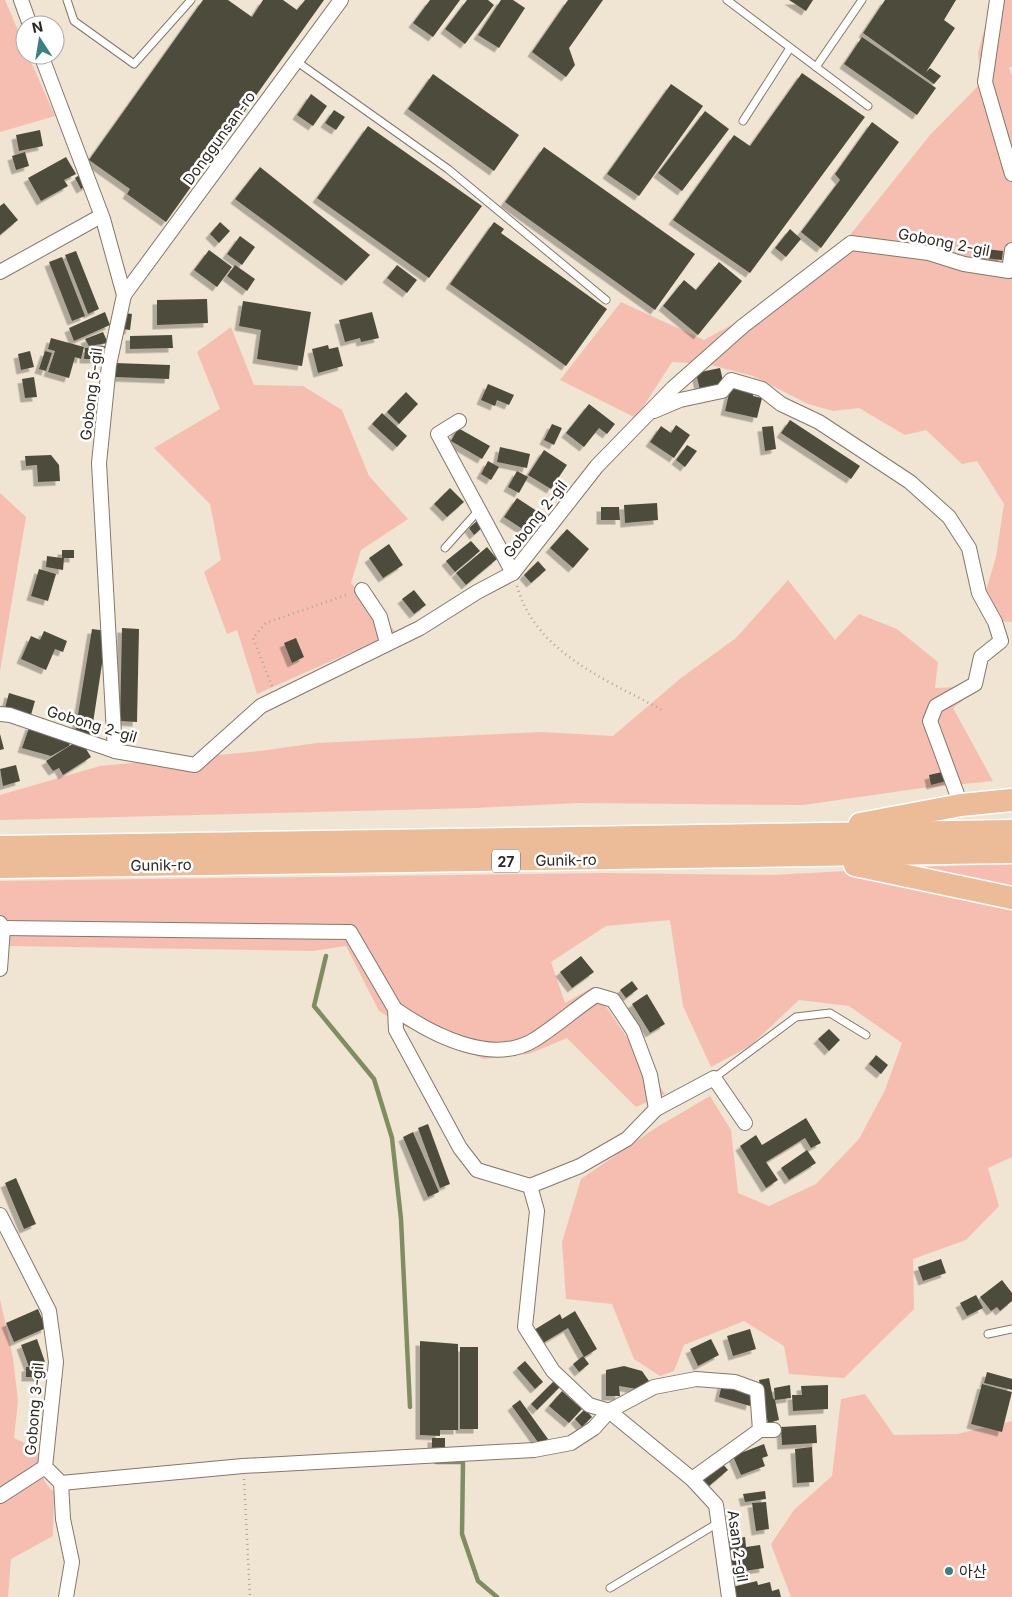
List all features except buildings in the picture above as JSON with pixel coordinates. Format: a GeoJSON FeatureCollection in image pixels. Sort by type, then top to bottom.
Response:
{"type":"FeatureCollection","features":[{"type":"Feature","properties":{"kind":"highway"},"geometry":{"type":"LineString","coordinates":[[797,835],[961,805],[1012,800]]}},
{"type":"Feature","properties":{"kind":"highway","name":"Gunik-ro"},"geometry":{"type":"LineString","coordinates":[[0,848],[1012,832]]}},
{"type":"Feature","properties":{"kind":"highway","name":"Gunik-ro"},"geometry":{"type":"LineString","coordinates":[[0,868],[1012,852]]}},
{"type":"Feature","properties":{"kind":"highway"},"geometry":{"type":"LineString","coordinates":[[817,856],[1012,898]]}},
{"type":"Feature","properties":{"kind":"street"},"geometry":{"type":"LineString","coordinates":[[21,0],[26,15]]}},
{"type":"Feature","properties":{"kind":"street","name":"Donggunsan-ro"},"geometry":{"type":"LineString","coordinates":[[124,295],[341,0]]}},
{"type":"Feature","properties":{"kind":"street"},"geometry":{"type":"LineString","coordinates":[[997,0],[984,82],[1012,174]]}},
{"type":"Feature","properties":{"kind":"street","name":"Gobong 5-gil"},"geometry":{"type":"LineString","coordinates":[[45,65],[101,216],[124,295],[109,365],[99,463],[115,751]]}},
{"type":"Feature","properties":{"kind":"street"},"geometry":{"type":"LineString","coordinates":[[0,272],[101,216]]}},
{"type":"Feature","properties":{"kind":"street","name":"Gobong 2-gil"},"geometry":{"type":"LineString","coordinates":[[0,714],[10,714],[115,751],[195,765],[261,706],[420,628],[477,592],[513,573],[597,466],[673,388],[742,326],[851,243],[929,253],[964,264],[1009,271],[1012,250]]}},
{"type":"Feature","properties":{"kind":"street"},"geometry":{"type":"LineString","coordinates":[[648,413],[680,400],[722,391],[732,380],[762,389],[782,404],[819,422],[910,482],[949,517],[969,548],[979,593],[995,622],[1000,641],[981,657],[976,684],[936,706],[930,721],[961,805]]}},
{"type":"Feature","properties":{"kind":"street"},"geometry":{"type":"LineString","coordinates":[[459,421],[438,434],[513,573]]}},
{"type":"Feature","properties":{"kind":"street"},"geometry":{"type":"LineString","coordinates":[[362,590],[380,617],[387,643]]}},
{"type":"Feature","properties":{"kind":"street"},"geometry":{"type":"LineString","coordinates":[[0,968],[2,925],[350,932],[395,1009],[424,1029],[470,1046],[507,1049],[533,1041],[596,995],[613,1000],[633,1030],[650,1075],[656,1109]]}},
{"type":"Feature","properties":{"kind":"street"},"geometry":{"type":"LineString","coordinates":[[395,1009],[396,1030],[460,1148],[477,1170],[530,1186],[580,1166],[626,1139],[656,1109],[714,1078],[745,1123]]}},
{"type":"Feature","properties":{"kind":"street","name":"Asan 2-gil"},"geometry":{"type":"LineString","coordinates":[[530,1186],[538,1211],[525,1326],[553,1371],[589,1405],[609,1411],[692,1480],[716,1504],[729,1597]]}},
{"type":"Feature","properties":{"kind":"street","name":"Gobong 3-gil"},"geometry":{"type":"LineString","coordinates":[[0,1215],[49,1311],[56,1362],[45,1467]]}},
{"type":"Feature","properties":{"kind":"street"},"geometry":{"type":"LineString","coordinates":[[61,1484],[244,1466],[534,1450],[571,1443],[594,1428],[609,1411],[654,1387],[696,1378],[735,1382],[757,1390],[767,1430],[692,1480]]}},
{"type":"Feature","properties":{"kind":"street"},"geometry":{"type":"LineString","coordinates":[[0,1496],[45,1467],[61,1484],[63,1519],[72,1562],[66,1597]]}},
{"type":"Feature","properties":{"kind":"lane"},"geometry":{"type":"LineString","coordinates":[[67,0],[74,21],[134,64],[191,0]]}},
{"type":"Feature","properties":{"kind":"lane"},"geometry":{"type":"LineString","coordinates":[[726,0],[868,106]]}},
{"type":"Feature","properties":{"kind":"lane"},"geometry":{"type":"LineString","coordinates":[[816,67],[862,0]]}},
{"type":"Feature","properties":{"kind":"lane"},"geometry":{"type":"LineString","coordinates":[[742,121],[790,48]]}},
{"type":"Feature","properties":{"kind":"lane"},"geometry":{"type":"LineString","coordinates":[[296,61],[448,169],[606,300]]}},
{"type":"Feature","properties":{"kind":"lane"},"geometry":{"type":"LineString","coordinates":[[445,548],[480,510]]}},
{"type":"Feature","properties":{"kind":"lane"},"geometry":{"type":"LineString","coordinates":[[714,1078],[796,1017],[830,1013],[866,1035]]}},
{"type":"Feature","properties":{"kind":"lane"},"geometry":{"type":"LineString","coordinates":[[988,1334],[1012,1329]]}},
{"type":"Feature","properties":{"kind":"lane"},"geometry":{"type":"LineString","coordinates":[[610,1588],[718,1523]]}},
{"type":"Feature","properties":{"kind":"path"},"geometry":{"type":"LineString","coordinates":[[513,573],[521,601],[534,625],[578,665],[664,711]]}},
{"type":"Feature","properties":{"kind":"path"},"geometry":{"type":"LineString","coordinates":[[277,698],[253,638],[266,623],[362,590]]}},
{"type":"Feature","properties":{"kind":"path"},"geometry":{"type":"LineString","coordinates":[[244,1466],[250,1597]]}},
{"type":"Feature","properties":{"kind":"shaded area"},"geometry":{"type":"Polygon","coordinates":[[[0,0],[5,0],[15,24],[15,65],[32,65],[55,116],[0,132],[0,0]]]}},
{"type":"Feature","properties":{"kind":"shaded area"},"geometry":{"type":"Polygon","coordinates":[[[992,0],[1012,0],[1012,67],[1009,67],[1012,76],[1012,622],[1002,621],[985,594],[996,557],[1004,504],[977,461],[962,464],[926,430],[905,435],[859,408],[833,411],[808,404],[753,376],[707,364],[672,362],[636,418],[560,380],[621,302],[704,340],[737,322],[846,240],[930,135],[981,83],[978,53],[992,0]]]}},
{"type":"Feature","properties":{"kind":"shaded area"},"geometry":{"type":"Polygon","coordinates":[[[231,327],[254,385],[303,386],[342,410],[369,476],[408,519],[361,550],[351,583],[396,632],[257,694],[237,630],[227,634],[204,572],[221,560],[210,504],[154,448],[220,409],[197,352],[231,327]]]}},
{"type":"Feature","properties":{"kind":"shaded area"},"geometry":{"type":"Polygon","coordinates":[[[0,493],[26,517],[0,671],[0,493]]]}},
{"type":"Feature","properties":{"kind":"shaded area"},"geometry":{"type":"Polygon","coordinates":[[[788,580],[835,640],[859,614],[897,629],[938,662],[935,688],[981,686],[953,708],[993,781],[922,788],[803,805],[578,803],[476,808],[0,820],[0,795],[100,766],[260,751],[317,743],[541,732],[613,736],[681,678],[736,638],[788,580]]]}},
{"type":"Feature","properties":{"kind":"shaded area"},"geometry":{"type":"Polygon","coordinates":[[[977,864],[1012,864],[1012,1157],[988,1168],[999,1206],[966,1240],[913,1259],[914,1309],[844,1378],[789,1374],[784,1346],[744,1321],[684,1345],[674,1371],[660,1376],[634,1359],[612,1304],[566,1299],[562,1242],[581,1179],[657,1127],[710,1096],[731,1130],[738,1193],[769,1206],[816,1184],[859,1139],[885,1090],[902,1043],[849,1006],[799,1000],[750,1046],[711,1067],[683,1006],[670,920],[606,926],[551,962],[565,1003],[593,987],[665,1094],[636,1107],[567,1038],[529,1054],[484,1059],[404,1026],[379,1011],[346,946],[313,951],[10,946],[0,933],[0,881],[605,873],[773,875],[977,864]]]}},
{"type":"Feature","properties":{"kind":"shaded area"},"geometry":{"type":"Polygon","coordinates":[[[0,1299],[13,1358],[18,1401],[14,1438],[40,1450],[41,1473],[54,1492],[53,1536],[11,1559],[8,1597],[0,1597],[0,1299]]]}},
{"type":"Feature","properties":{"kind":"shaded area"},"geometry":{"type":"Polygon","coordinates":[[[865,1394],[894,1435],[957,1434],[1012,1421],[1012,1597],[791,1597],[771,1544],[794,1510],[832,1476],[841,1399],[865,1394]]]}},
{"type":"Feature","properties":{"kind":"waterway"},"geometry":{"type":"LineString","coordinates":[[326,956],[314,1006],[374,1079],[392,1138],[401,1219],[410,1407]]}},
{"type":"Feature","properties":{"kind":"waterway"},"geometry":{"type":"LineString","coordinates":[[436,1462],[463,1462],[462,1534],[478,1581],[497,1597]]}},
{"type":"Feature","properties":{"kind":"place","name":"아산"},"geometry":{"type":"Point","coordinates":[949,1571]}}]}
